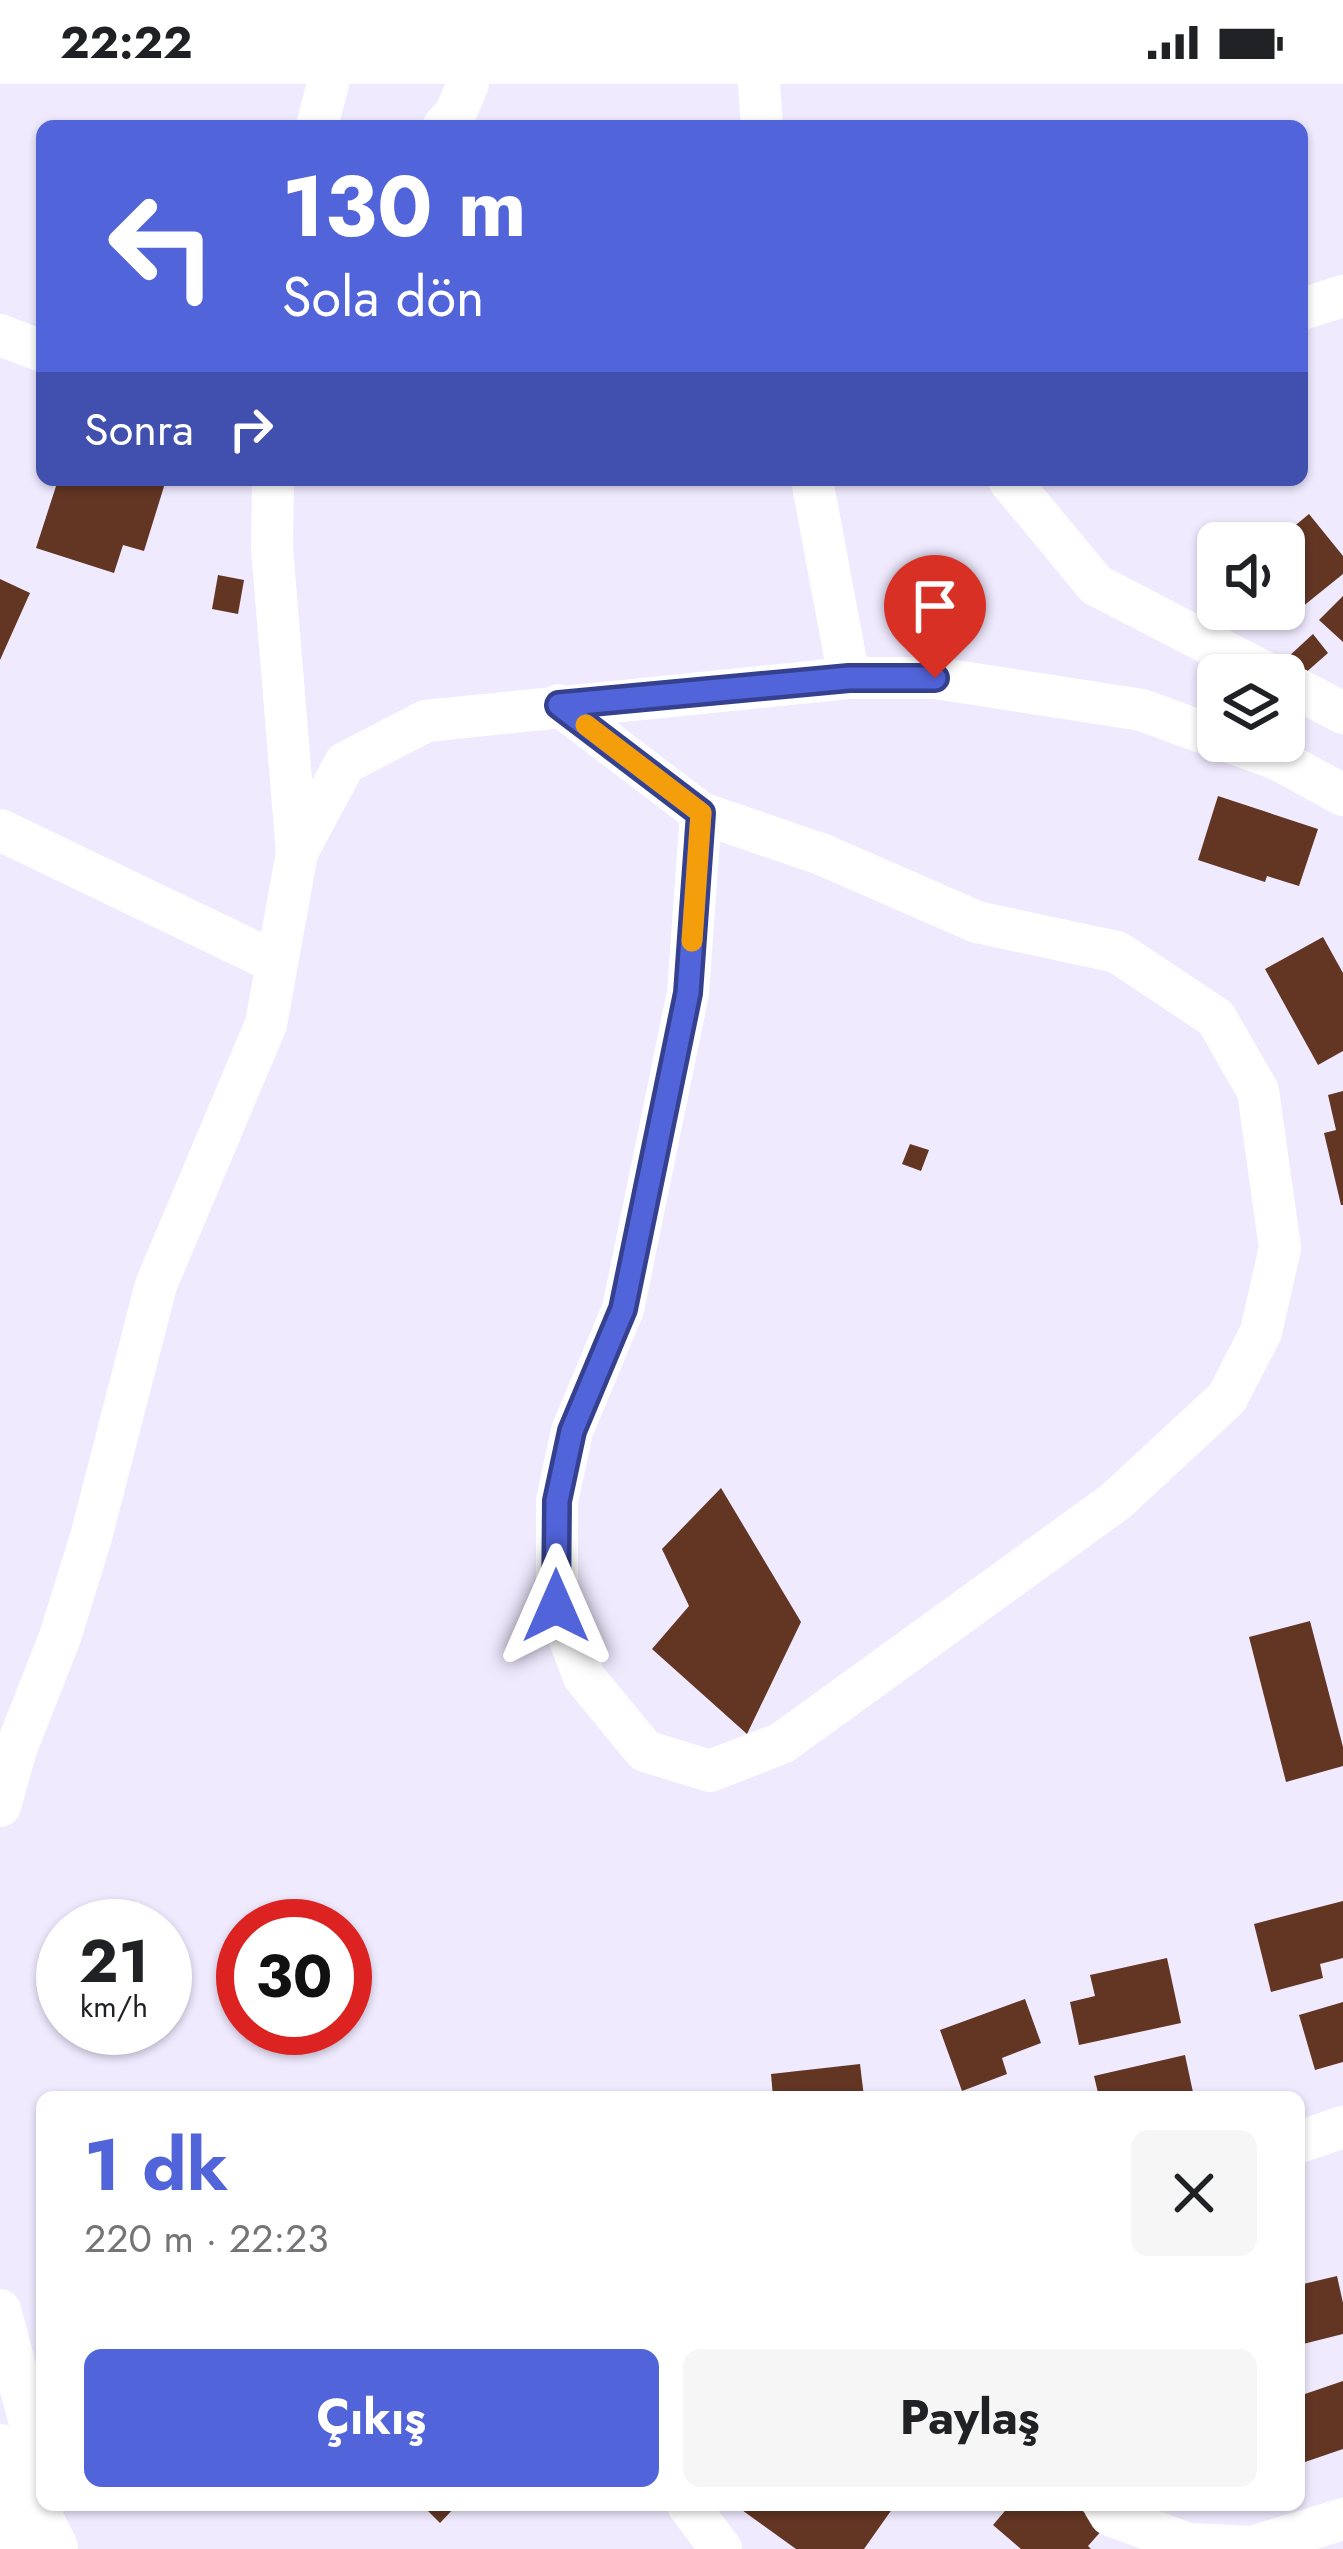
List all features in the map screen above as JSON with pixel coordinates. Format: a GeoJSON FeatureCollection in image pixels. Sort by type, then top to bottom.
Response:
{"type":"FeatureCollection","features":[{"type":"Feature","properties":{"kind":"street"},"geometry":{"type":"LineString","coordinates":[[319,120],[328,84]]}},
{"type":"Feature","properties":{"kind":"street"},"geometry":{"type":"LineString","coordinates":[[449,120],[468,84]]}},
{"type":"Feature","properties":{"kind":"street"},"geometry":{"type":"LineString","coordinates":[[759,84],[761,120]]}},
{"type":"Feature","properties":{"kind":"street"},"geometry":{"type":"LineString","coordinates":[[1308,307],[1343,296]]}},
{"type":"Feature","properties":{"kind":"street"},"geometry":{"type":"LineString","coordinates":[[0,335],[36,349]]}},
{"type":"Feature","properties":{"kind":"street"},"geometry":{"type":"LineString","coordinates":[[0,1806],[92,1537],[156,1285],[266,1024],[297,853],[272,548],[274,486]]}},
{"type":"Feature","properties":{"kind":"street"},"geometry":{"type":"LineString","coordinates":[[813,486],[849,678]]}},
{"type":"Feature","properties":{"kind":"street"},"geometry":{"type":"LineString","coordinates":[[1014,486],[1096,585],[1229,654]]}},
{"type":"Feature","properties":{"kind":"street"},"geometry":{"type":"LineString","coordinates":[[297,853],[346,763],[426,721],[849,678],[935,678],[1142,710],[1197,730]]}},
{"type":"Feature","properties":{"kind":"street"},"geometry":{"type":"LineString","coordinates":[[1305,693],[1343,712]]}},
{"type":"Feature","properties":{"kind":"street"},"geometry":{"type":"LineString","coordinates":[[559,705],[701,813],[821,854],[976,922],[1117,952],[1216,1018],[1258,1091],[1280,1248],[1261,1332],[1227,1398],[1116,1501],[782,1743],[710,1771],[645,1750],[584,1677],[556,1606],[557,1501],[567,1454],[572,1431],[623,1309],[688,993],[701,813]]}},
{"type":"Feature","properties":{"kind":"street"},"geometry":{"type":"LineString","coordinates":[[1281,762],[1343,795]]}},
{"type":"Feature","properties":{"kind":"street"},"geometry":{"type":"LineString","coordinates":[[0,830],[277,964]]}},
{"type":"Feature","properties":{"kind":"street"},"geometry":{"type":"LineString","coordinates":[[1305,2140],[1343,2127]]}},
{"type":"Feature","properties":{"kind":"street"},"geometry":{"type":"LineString","coordinates":[[0,2310],[36,2445]]}},
{"type":"Feature","properties":{"kind":"street"},"geometry":{"type":"LineString","coordinates":[[0,2454],[48,2549]]}},
{"type":"Feature","properties":{"kind":"street"},"geometry":{"type":"LineString","coordinates":[[52,2511],[62,2549]]}},
{"type":"Feature","properties":{"kind":"street"},"geometry":{"type":"LineString","coordinates":[[692,2511],[721,2549]]}},
{"type":"Feature","properties":{"kind":"street"},"geometry":{"type":"LineString","coordinates":[[1108,2511],[1188,2544],[1252,2547],[1343,2519]]}},
{"type":"Feature","properties":{"kind":"street"},"geometry":{"type":"LineString","coordinates":[[0,2533],[16,2549]]}},
{"type":"Feature","properties":{"kind":"building"},"geometry":{"type":"Polygon","coordinates":[[[56,486],[164,486],[144,551],[123,545],[114,573],[36,548],[56,486]]]}},
{"type":"Feature","properties":{"kind":"building"},"geometry":{"type":"Polygon","coordinates":[[[1309,514],[1343,556],[1343,574],[1305,605],[1305,522],[1299,522],[1309,514]]]}},
{"type":"Feature","properties":{"kind":"building"},"geometry":{"type":"Polygon","coordinates":[[[218,575],[244,580],[238,614],[212,609],[218,575]]]}},
{"type":"Feature","properties":{"kind":"building"},"geometry":{"type":"Polygon","coordinates":[[[0,579],[30,593],[0,660],[0,579]]]}},
{"type":"Feature","properties":{"kind":"building"},"geometry":{"type":"Polygon","coordinates":[[[1343,596],[1343,642],[1319,620],[1343,596]]]}},
{"type":"Feature","properties":{"kind":"building"},"geometry":{"type":"Polygon","coordinates":[[[1313,634],[1328,653],[1305,673],[1305,654],[1291,654],[1313,634]]]}},
{"type":"Feature","properties":{"kind":"building"},"geometry":{"type":"Polygon","coordinates":[[[1218,796],[1318,829],[1299,886],[1267,876],[1265,882],[1198,860],[1218,796]]]}},
{"type":"Feature","properties":{"kind":"building"},"geometry":{"type":"Polygon","coordinates":[[[1323,937],[1343,973],[1343,1051],[1318,1065],[1265,969],[1323,937]]]}},
{"type":"Feature","properties":{"kind":"building"},"geometry":{"type":"Polygon","coordinates":[[[1343,1091],[1341,1205],[1324,1133],[1336,1130],[1328,1095],[1343,1091]]]}},
{"type":"Feature","properties":{"kind":"building"},"geometry":{"type":"Polygon","coordinates":[[[910,1144],[929,1150],[921,1171],[902,1164],[910,1144]]]}},
{"type":"Feature","properties":{"kind":"building"},"geometry":{"type":"Polygon","coordinates":[[[721,1488],[801,1622],[747,1734],[652,1649],[689,1606],[662,1549],[721,1488]]]}},
{"type":"Feature","properties":{"kind":"building"},"geometry":{"type":"Polygon","coordinates":[[[1310,1621],[1343,1747],[1343,1766],[1286,1782],[1249,1637],[1310,1621]]]}},
{"type":"Feature","properties":{"kind":"building"},"geometry":{"type":"Polygon","coordinates":[[[1343,1901],[1343,1958],[1320,1964],[1323,1978],[1271,1992],[1254,1924],[1343,1901]]]}},
{"type":"Feature","properties":{"kind":"building"},"geometry":{"type":"Polygon","coordinates":[[[1167,1958],[1181,2023],[1079,2045],[1070,2002],[1095,1996],[1090,1975],[1167,1958]]]}},
{"type":"Feature","properties":{"kind":"building"},"geometry":{"type":"Polygon","coordinates":[[[1025,1999],[1041,2043],[1002,2058],[1007,2074],[962,2091],[940,2030],[1025,1999]]]}},
{"type":"Feature","properties":{"kind":"building"},"geometry":{"type":"Polygon","coordinates":[[[1343,2002],[1343,2062],[1315,2070],[1299,2015],[1343,2002]]]}},
{"type":"Feature","properties":{"kind":"building"},"geometry":{"type":"Polygon","coordinates":[[[1185,2055],[1193,2091],[1098,2091],[1094,2076],[1185,2055]]]}},
{"type":"Feature","properties":{"kind":"building"},"geometry":{"type":"Polygon","coordinates":[[[860,2064],[863,2091],[772,2091],[771,2074],[860,2064]]]}},
{"type":"Feature","properties":{"kind":"building"},"geometry":{"type":"Polygon","coordinates":[[[1337,2276],[1343,2334],[1305,2344],[1305,2284],[1337,2276]]]}},
{"type":"Feature","properties":{"kind":"building"},"geometry":{"type":"Polygon","coordinates":[[[1343,2381],[1343,2449],[1305,2462],[1305,2394],[1343,2381]]]}},
{"type":"Feature","properties":{"kind":"building"},"geometry":{"type":"Polygon","coordinates":[[[428,2511],[451,2511],[440,2523],[428,2511]]]}},
{"type":"Feature","properties":{"kind":"building"},"geometry":{"type":"Polygon","coordinates":[[[743,2511],[891,2511],[864,2549],[796,2549],[743,2511]]]}},
{"type":"Feature","properties":{"kind":"building"},"geometry":{"type":"Polygon","coordinates":[[[1005,2511],[1083,2511],[1103,2529],[1088,2546],[1091,2549],[1021,2549],[993,2525],[1005,2511]]]}},
{"type":"Feature","properties":{"kind":"slow traffic"},"geometry":{"type":"LineString","coordinates":[[586,725],[701,813],[692,941]]}},
{"type":"Feature","properties":{"kind":"route"},"geometry":{"type":"LineString","coordinates":[[556,1606],[557,1501],[572,1431],[623,1309],[688,993],[701,813],[559,705],[849,678],[935,678]]}}]}
